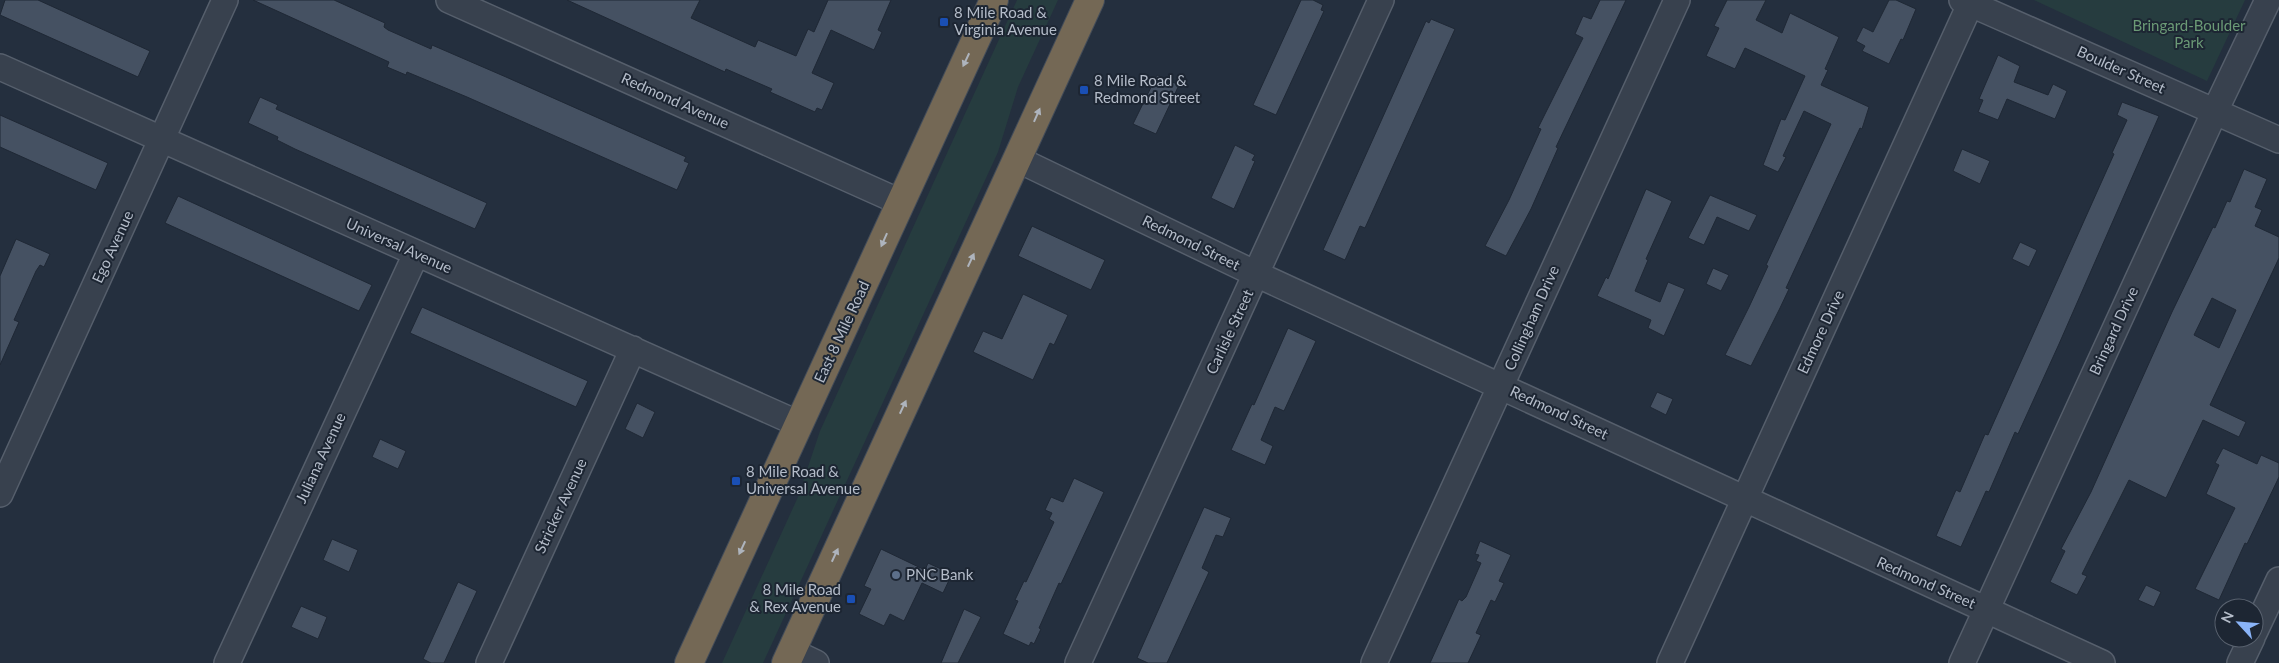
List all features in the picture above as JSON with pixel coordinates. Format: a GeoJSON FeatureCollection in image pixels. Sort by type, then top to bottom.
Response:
{"type":"FeatureCollection","features":[{"type":"Feature","properties":{"kind":"highway","name":"East 8 Mile Road"},"geometry":{"type":"LineString","coordinates":[[689,663],[994,0]]}},
{"type":"Feature","properties":{"kind":"highway"},"geometry":{"type":"LineString","coordinates":[[788,657],[1090,0]]}},
{"type":"Feature","properties":{"kind":"street","name":"Ego Avenue"},"geometry":{"type":"LineString","coordinates":[[0,494],[225,0]]}},
{"type":"Feature","properties":{"kind":"street","name":"Redmond Avenue"},"geometry":{"type":"LineString","coordinates":[[449,0],[900,202]]}},
{"type":"Feature","properties":{"kind":"street","name":"Carlisle Street"},"geometry":{"type":"LineString","coordinates":[[1078,663],[1381,0]]}},
{"type":"Feature","properties":{"kind":"street","name":"Collingham Drive"},"geometry":{"type":"LineString","coordinates":[[1374,663],[1677,0]]}},
{"type":"Feature","properties":{"kind":"street","name":"Bringard Drive"},"geometry":{"type":"LineString","coordinates":[[1962,663],[2215,111],[2268,0]]}},
{"type":"Feature","properties":{"kind":"street","name":"Boulder Street"},"geometry":{"type":"LineString","coordinates":[[1968,1],[2279,140]]}},
{"type":"Feature","properties":{"kind":"street","name":"Edmore Drive"},"geometry":{"type":"LineString","coordinates":[[1670,663],[1968,1]]}},
{"type":"Feature","properties":{"kind":"street","name":"Universal Avenue"},"geometry":{"type":"LineString","coordinates":[[0,67],[799,424]]}},
{"type":"Feature","properties":{"kind":"street","name":"Redmond Street"},"geometry":{"type":"LineString","coordinates":[[1017,160],[1256,274],[2102,663]]}},
{"type":"Feature","properties":{"kind":"street","name":"Juliana Avenue"},"geometry":{"type":"LineString","coordinates":[[227,663],[416,254]]}},
{"type":"Feature","properties":{"kind":"street","name":"Stricker Avenue"},"geometry":{"type":"LineString","coordinates":[[489,663],[633,349]]}},
{"type":"Feature","properties":{"kind":"street"},"geometry":{"type":"LineString","coordinates":[[2264,612],[2279,580]]}},
{"type":"Feature","properties":{"kind":"street"},"geometry":{"type":"LineString","coordinates":[[2240,663],[2247,648]]}},
{"type":"Feature","properties":{"kind":"street"},"geometry":{"type":"LineString","coordinates":[[788,657],[816,663]]}},
{"type":"Feature","properties":{"kind":"green space"},"geometry":{"type":"Polygon","coordinates":[[[1017,0],[1058,0],[1018,87],[998,152],[763,663],[722,663],[798,497],[820,431],[1017,0]]]}},
{"type":"Feature","properties":{"kind":"green space","name":"Bringard-Boulder Park"},"geometry":{"type":"Polygon","coordinates":[[[2034,0],[2245,0],[2207,81],[2034,0]]]}},
{"type":"Feature","properties":{"kind":"building"},"geometry":{"type":"Polygon","coordinates":[[[5,0],[38,0],[150,51],[138,77],[0,15],[5,0]]]}},
{"type":"Feature","properties":{"kind":"building"},"geometry":{"type":"Polygon","coordinates":[[[253,0],[334,0],[385,23],[384,27],[388,30],[431,49],[432,45],[506,77],[686,157],[684,161],[689,163],[677,190],[467,97],[407,72],[406,75],[387,67],[389,62],[253,0]]]}},
{"type":"Feature","properties":{"kind":"building"},"geometry":{"type":"Polygon","coordinates":[[[567,0],[700,0],[691,18],[755,47],[758,40],[796,56],[808,29],[814,32],[828,0],[891,0],[878,30],[882,32],[874,50],[831,30],[812,73],[834,83],[822,110],[817,108],[815,112],[770,92],[772,89],[726,69],[725,72],[567,0]]]}},
{"type":"Feature","properties":{"kind":"building"},"geometry":{"type":"Polygon","coordinates":[[[1301,0],[1313,0],[1323,5],[1321,10],[1324,11],[1276,115],[1253,105],[1301,0]]]}},
{"type":"Feature","properties":{"kind":"building"},"geometry":{"type":"Polygon","coordinates":[[[1600,0],[1626,0],[1556,147],[1558,148],[1531,209],[1506,256],[1485,246],[1509,200],[1541,129],[1538,128],[1583,38],[1575,34],[1583,16],[1591,19],[1600,0]]]}},
{"type":"Feature","properties":{"kind":"building"},"geometry":{"type":"Polygon","coordinates":[[[1727,0],[1766,0],[1756,20],[1782,33],[1790,13],[1839,37],[1825,69],[1828,70],[1821,85],[1869,107],[1862,129],[1860,128],[1786,288],[1789,289],[1751,366],[1725,355],[1768,266],[1766,265],[1831,124],[1804,111],[1783,156],[1786,157],[1778,172],[1763,165],[1781,119],[1785,120],[1805,76],[1745,48],[1735,69],[1706,56],[1719,28],[1714,26],[1727,0]]]}},
{"type":"Feature","properties":{"kind":"building"},"geometry":{"type":"Polygon","coordinates":[[[1889,0],[1896,0],[1916,9],[1903,40],[1901,39],[1889,64],[1862,51],[1865,46],[1856,41],[1863,27],[1873,32],[1889,0]]]}},
{"type":"Feature","properties":{"kind":"building"},"geometry":{"type":"Polygon","coordinates":[[[1431,19],[1455,29],[1365,228],[1360,226],[1345,260],[1323,250],[1426,21],[1429,23],[1431,19]]]}},
{"type":"Feature","properties":{"kind":"building"},"geometry":{"type":"Polygon","coordinates":[[[1998,55],[2020,66],[2014,82],[2048,95],[2053,84],[2067,91],[2055,119],[2007,99],[1998,120],[1978,112],[1983,100],[1979,99],[1998,55]]]}},
{"type":"Feature","properties":{"kind":"building"},"geometry":{"type":"Polygon","coordinates":[[[1157,75],[1179,85],[1156,134],[1133,124],[1157,75]]]}},
{"type":"Feature","properties":{"kind":"building"},"geometry":{"type":"Polygon","coordinates":[[[260,97],[278,105],[276,109],[487,203],[475,229],[295,149],[277,140],[278,137],[248,123],[260,97]]]}},
{"type":"Feature","properties":{"kind":"building"},"geometry":{"type":"Polygon","coordinates":[[[2122,102],[2159,116],[2018,434],[2015,432],[1989,492],[1986,491],[1961,547],[1936,536],[1956,490],[1960,492],[1985,434],[1988,435],[2114,154],[2112,153],[2127,120],[2117,115],[2122,102]]]}},
{"type":"Feature","properties":{"kind":"building"},"geometry":{"type":"Polygon","coordinates":[[[0,115],[108,163],[96,190],[0,147],[0,115]]]}},
{"type":"Feature","properties":{"kind":"building"},"geometry":{"type":"Polygon","coordinates":[[[1235,145],[1255,155],[1252,160],[1255,161],[1234,209],[1211,198],[1235,145]]]}},
{"type":"Feature","properties":{"kind":"building"},"geometry":{"type":"Polygon","coordinates":[[[1962,149],[1990,161],[1980,184],[1953,171],[1962,149]]]}},
{"type":"Feature","properties":{"kind":"building"},"geometry":{"type":"Polygon","coordinates":[[[2244,169],[2267,179],[2255,207],[2262,210],[2255,226],[2279,237],[2279,258],[2210,405],[2246,422],[2239,437],[2203,420],[2166,498],[2129,480],[2082,574],[2087,576],[2077,595],[2050,582],[2065,551],[2061,549],[2091,492],[2172,312],[2213,227],[2215,228],[2227,201],[2230,202],[2244,169]],[[2212,298],[2194,335],[2219,348],[2236,310],[2212,298]]]}},
{"type":"Feature","properties":{"kind":"building"},"geometry":{"type":"Polygon","coordinates":[[[1646,189],[1672,201],[1646,259],[1648,260],[1635,291],[1660,302],[1668,282],[1685,289],[1664,336],[1648,328],[1651,320],[1597,296],[1606,277],[1608,279],[1646,189]]]}},
{"type":"Feature","properties":{"kind":"building"},"geometry":{"type":"Polygon","coordinates":[[[1710,195],[1757,215],[1749,231],[1717,217],[1704,245],[1688,238],[1710,195]]]}},
{"type":"Feature","properties":{"kind":"building"},"geometry":{"type":"Polygon","coordinates":[[[178,196],[372,285],[359,311],[165,223],[178,196]]]}},
{"type":"Feature","properties":{"kind":"building"},"geometry":{"type":"Polygon","coordinates":[[[1032,226],[1105,260],[1091,290],[1018,256],[1032,226]]]}},
{"type":"Feature","properties":{"kind":"building"},"geometry":{"type":"Polygon","coordinates":[[[16,239],[50,254],[44,267],[40,265],[36,271],[14,320],[19,322],[0,365],[0,276],[16,239]]]}},
{"type":"Feature","properties":{"kind":"building"},"geometry":{"type":"Polygon","coordinates":[[[2020,242],[2037,250],[2029,267],[2012,259],[2020,242]]]}},
{"type":"Feature","properties":{"kind":"building"},"geometry":{"type":"Polygon","coordinates":[[[1713,268],[1729,275],[1721,291],[1706,284],[1713,268]]]}},
{"type":"Feature","properties":{"kind":"building"},"geometry":{"type":"Polygon","coordinates":[[[1023,294],[1068,315],[1054,345],[1050,343],[1033,380],[973,352],[983,331],[1002,339],[1023,294]]]}},
{"type":"Feature","properties":{"kind":"building"},"geometry":{"type":"Polygon","coordinates":[[[422,307],[588,381],[576,407],[410,333],[422,307]]]}},
{"type":"Feature","properties":{"kind":"building"},"geometry":{"type":"Polygon","coordinates":[[[1288,328],[1316,341],[1284,411],[1275,407],[1261,440],[1273,446],[1265,465],[1231,450],[1252,404],[1254,405],[1288,328]]]}},
{"type":"Feature","properties":{"kind":"building"},"geometry":{"type":"Polygon","coordinates":[[[1657,392],[1673,399],[1666,415],[1650,407],[1657,392]]]}},
{"type":"Feature","properties":{"kind":"building"},"geometry":{"type":"Polygon","coordinates":[[[637,403],[655,412],[643,438],[625,429],[637,403]]]}},
{"type":"Feature","properties":{"kind":"building"},"geometry":{"type":"Polygon","coordinates":[[[380,439],[406,451],[398,469],[372,457],[380,439]]]}},
{"type":"Feature","properties":{"kind":"building"},"geometry":{"type":"Polygon","coordinates":[[[2223,448],[2257,464],[2261,455],[2279,463],[2279,477],[2247,544],[2245,543],[2220,598],[2215,598],[2195,589],[2235,508],[2206,494],[2219,465],[2215,463],[2223,448]]]}},
{"type":"Feature","properties":{"kind":"building"},"geometry":{"type":"Polygon","coordinates":[[[1074,478],[1104,492],[1061,584],[1059,583],[1034,644],[1031,642],[1029,646],[1003,634],[1018,601],[1015,600],[1024,581],[1026,582],[1054,522],[1049,519],[1052,513],[1045,510],[1051,497],[1063,502],[1074,478]]]}},
{"type":"Feature","properties":{"kind":"building"},"geometry":{"type":"Polygon","coordinates":[[[1204,507],[1231,518],[1223,537],[1216,535],[1202,568],[1209,572],[1167,663],[1148,663],[1137,658],[1204,507]]]}},
{"type":"Feature","properties":{"kind":"building"},"geometry":{"type":"Polygon","coordinates":[[[332,539],[358,550],[349,572],[323,560],[332,539]]]}},
{"type":"Feature","properties":{"kind":"building"},"geometry":{"type":"Polygon","coordinates":[[[1480,541],[1511,555],[1499,581],[1504,583],[1495,602],[1491,600],[1476,633],[1481,635],[1468,663],[1430,663],[1459,599],[1462,601],[1466,597],[1481,563],[1476,561],[1479,555],[1475,554],[1480,541]]]}},
{"type":"Feature","properties":{"kind":"building"},"geometry":{"type":"Polygon","coordinates":[[[881,549],[925,570],[928,563],[952,574],[943,593],[922,583],[904,621],[890,614],[884,626],[859,614],[871,589],[864,586],[881,549]]]}},
{"type":"Feature","properties":{"kind":"building"},"geometry":{"type":"Polygon","coordinates":[[[458,582],[477,591],[444,663],[431,663],[423,659],[458,582]]]}},
{"type":"Feature","properties":{"kind":"building"},"geometry":{"type":"Polygon","coordinates":[[[2146,585],[2161,592],[2154,607],[2138,600],[2146,585]]]}},
{"type":"Feature","properties":{"kind":"building"},"geometry":{"type":"Polygon","coordinates":[[[301,606],[327,617],[318,639],[291,627],[301,606]]]}},
{"type":"Feature","properties":{"kind":"building"},"geometry":{"type":"Polygon","coordinates":[[[964,609],[981,617],[958,663],[941,663],[964,609]]]}},
{"type":"Feature","properties":{"kind":"place","name":"8 Mile Road & Virginia Avenue"},"geometry":{"type":"Point","coordinates":[944,22]}},
{"type":"Feature","properties":{"kind":"place","name":"8 Mile Road & Redmond Street"},"geometry":{"type":"Point","coordinates":[1084,90]}},
{"type":"Feature","properties":{"kind":"place","name":"8 Mile Road & Universal Avenue"},"geometry":{"type":"Point","coordinates":[736,481]}},
{"type":"Feature","properties":{"kind":"place","name":"PNC Bank"},"geometry":{"type":"Point","coordinates":[896,575]}},
{"type":"Feature","properties":{"kind":"place","name":"8 Mile Road & Rex Avenue"},"geometry":{"type":"Point","coordinates":[851,599]}}]}
